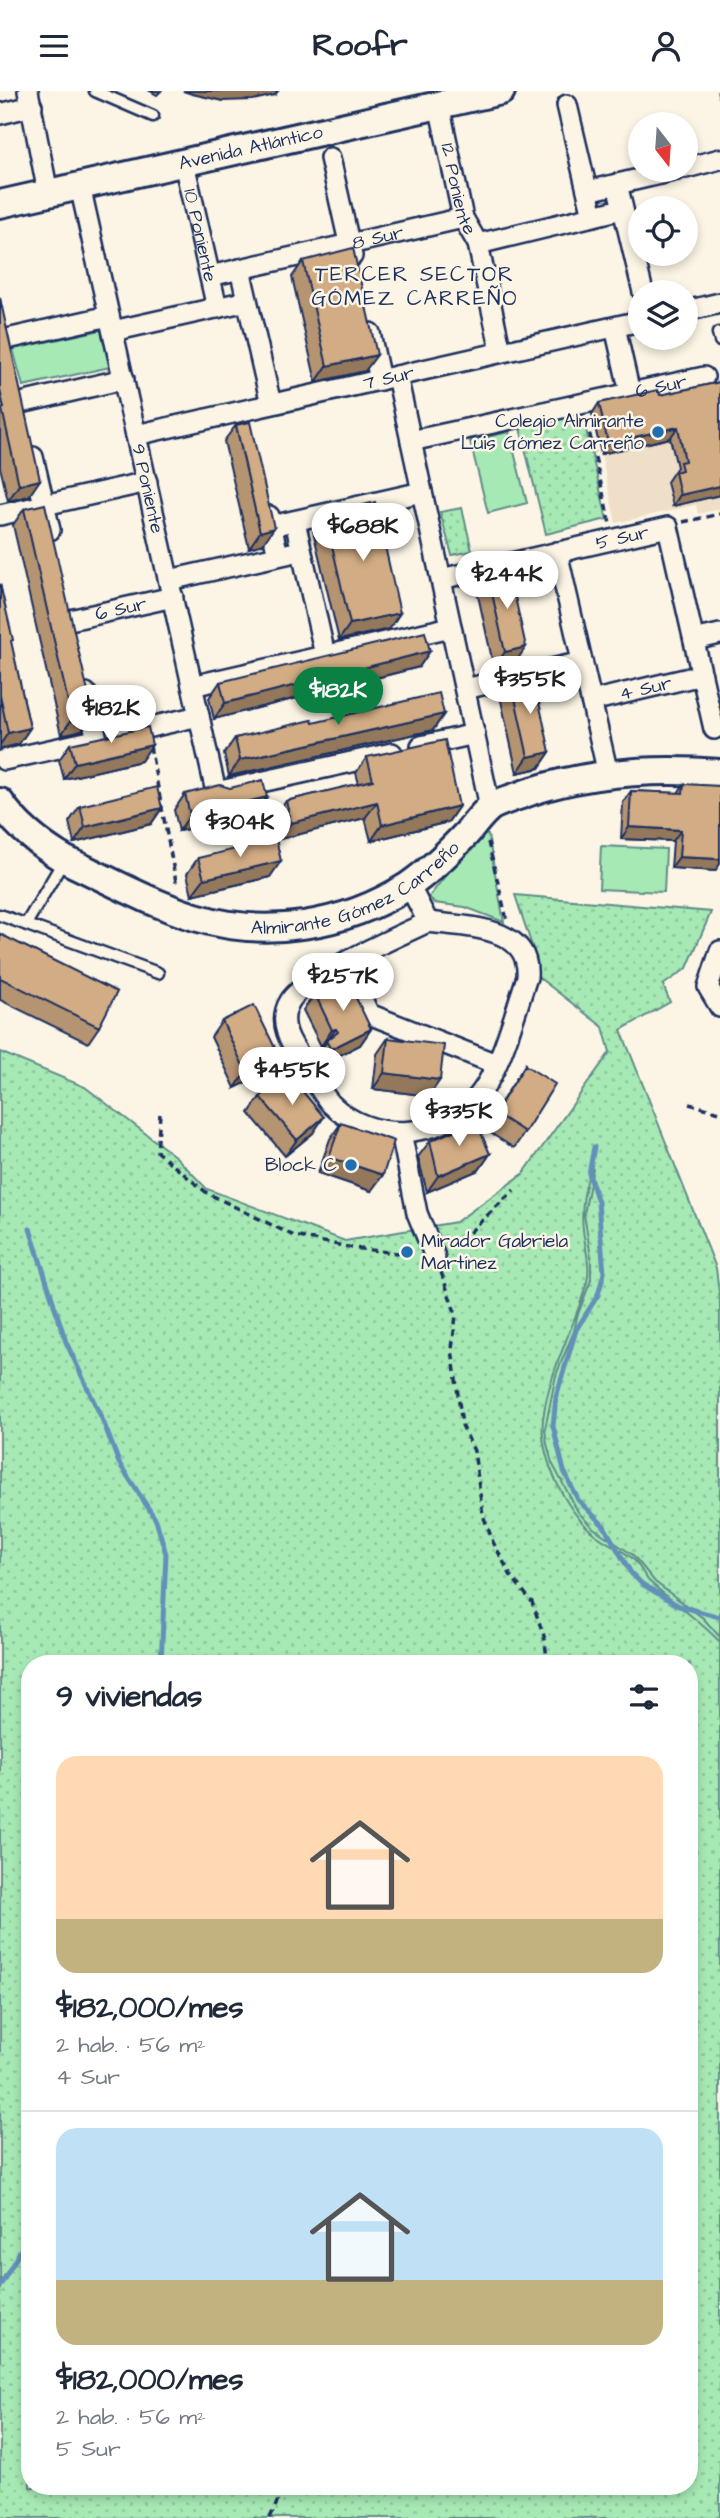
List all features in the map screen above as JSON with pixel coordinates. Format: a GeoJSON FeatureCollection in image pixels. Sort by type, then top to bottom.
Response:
{"type":"FeatureCollection","features":[{"type":"Feature","properties":{"kind":"street","name":"Avenida Atlántico"},"geometry":{"type":"LineString","coordinates":[[0,204],[501,91]]}},
{"type":"Feature","properties":{"kind":"street"},"geometry":{"type":"LineString","coordinates":[[0,114],[30,98],[48,193]]}},
{"type":"Feature","properties":{"kind":"street","name":"12 Poniente"},"geometry":{"type":"LineString","coordinates":[[439,105],[463,218],[478,244],[501,352]]}},
{"type":"Feature","properties":{"kind":"street"},"geometry":{"type":"LineString","coordinates":[[567,105],[593,216]]}},
{"type":"Feature","properties":{"kind":"street"},"geometry":{"type":"LineString","coordinates":[[330,158],[356,271]]}},
{"type":"Feature","properties":{"kind":"street"},"geometry":{"type":"LineString","coordinates":[[698,165],[720,159]]}},
{"type":"Feature","properties":{"kind":"street","name":"10 Poniente"},"geometry":{"type":"LineString","coordinates":[[184,163],[217,308]]}},
{"type":"Feature","properties":{"kind":"street"},"geometry":{"type":"LineString","coordinates":[[587,191],[628,181]]}},
{"type":"Feature","properties":{"kind":"street"},"geometry":{"type":"LineString","coordinates":[[617,184],[640,280]]}},
{"type":"Feature","properties":{"kind":"street","name":"9 Poniente"},"geometry":{"type":"LineString","coordinates":[[80,186],[216,792],[475,734]]}},
{"type":"Feature","properties":{"kind":"street"},"geometry":{"type":"LineString","coordinates":[[478,244],[622,209]]}},
{"type":"Feature","properties":{"kind":"street","name":"8 Sur"},"geometry":{"type":"LineString","coordinates":[[210,276],[463,218]]}},
{"type":"Feature","properties":{"kind":"street","name":"10 Poniente"},"geometry":{"type":"LineString","coordinates":[[240,269],[271,404]]}},
{"type":"Feature","properties":{"kind":"street"},"geometry":{"type":"LineString","coordinates":[[2,319],[8,346],[111,324],[247,301]]}},
{"type":"Feature","properties":{"kind":"street"},"geometry":{"type":"LineString","coordinates":[[698,308],[720,303]]}},
{"type":"Feature","properties":{"kind":"street"},"geometry":{"type":"LineString","coordinates":[[365,312],[411,441],[490,807]]}},
{"type":"Feature","properties":{"kind":"street","name":"7 Sur"},"geometry":{"type":"LineString","coordinates":[[136,435],[247,417],[271,404],[628,324]]}},
{"type":"Feature","properties":{"kind":"street"},"geometry":{"type":"LineString","coordinates":[[615,327],[630,393]]}},
{"type":"Feature","properties":{"kind":"street","name":"6 Sur"},"geometry":{"type":"LineString","coordinates":[[411,441],[704,377]]}},
{"type":"Feature","properties":{"kind":"street"},"geometry":{"type":"LineString","coordinates":[[21,403],[124,379]]}},
{"type":"Feature","properties":{"kind":"street"},"geometry":{"type":"LineString","coordinates":[[30,441],[53,544]]}},
{"type":"Feature","properties":{"kind":"street"},"geometry":{"type":"LineString","coordinates":[[0,515],[147,482]]}},
{"type":"Feature","properties":{"kind":"street"},"geometry":{"type":"LineString","coordinates":[[271,526],[422,492]]}},
{"type":"Feature","properties":{"kind":"street"},"geometry":{"type":"LineString","coordinates":[[266,500],[278,555]]}},
{"type":"Feature","properties":{"kind":"street"},"geometry":{"type":"LineString","coordinates":[[295,521],[325,655]]}},
{"type":"Feature","properties":{"kind":"street"},"geometry":{"type":"LineString","coordinates":[[668,527],[714,729]]}},
{"type":"Feature","properties":{"kind":"street","name":"5 Sur"},"geometry":{"type":"LineString","coordinates":[[441,579],[668,527]]}},
{"type":"Feature","properties":{"kind":"street","name":"6 Sur"},"geometry":{"type":"LineString","coordinates":[[70,620],[278,555],[302,551]]}},
{"type":"Feature","properties":{"kind":"street"},"geometry":{"type":"LineString","coordinates":[[557,552],[608,774]]}},
{"type":"Feature","properties":{"kind":"street"},"geometry":{"type":"LineString","coordinates":[[192,686],[452,627]]}},
{"type":"Feature","properties":{"kind":"street"},"geometry":{"type":"LineString","coordinates":[[694,640],[720,633]]}},
{"type":"Feature","properties":{"kind":"street"},"geometry":{"type":"LineString","coordinates":[[465,689],[582,662]]}},
{"type":"Feature","properties":{"kind":"street"},"geometry":{"type":"LineString","coordinates":[[82,673],[97,739]]}},
{"type":"Feature","properties":{"kind":"street","name":"4 Sur"},"geometry":{"type":"LineString","coordinates":[[591,701],[702,675]]}},
{"type":"Feature","properties":{"kind":"street"},"geometry":{"type":"LineString","coordinates":[[4,760],[199,716]]}},
{"type":"Feature","properties":{"kind":"street","name":"Almirante Gómez Carreño"},"geometry":{"type":"LineString","coordinates":[[0,802],[31,837],[64,859],[182,913],[239,926],[290,927],[340,918],[387,898],[409,885],[446,856],[490,807],[548,786],[608,774],[664,770],[720,772]]}},
{"type":"Feature","properties":{"kind":"street"},"geometry":{"type":"LineString","coordinates":[[409,885],[428,922]]}},
{"type":"Feature","properties":{"kind":"street"},"geometry":{"type":"LineString","coordinates":[[428,922],[482,929],[512,939],[523,952],[528,969],[527,977],[496,1064],[478,1097],[456,1116],[430,1128],[401,1132],[369,1127],[342,1113],[330,1103],[286,1033],[285,1016],[295,994],[345,963],[428,922]]}},
{"type":"Feature","properties":{"kind":"street"},"geometry":{"type":"LineString","coordinates":[[720,951],[708,987],[720,1007]]}},
{"type":"Feature","properties":{"kind":"street"},"geometry":{"type":"LineString","coordinates":[[345,963],[369,1014],[496,1064]]}},
{"type":"Feature","properties":{"kind":"street"},"geometry":{"type":"LineString","coordinates":[[401,1132],[417,1213],[435,1257]]}},
{"type":"Feature","properties":{"kind":"lane"},"geometry":{"type":"LineString","coordinates":[[95,91],[153,116]]}},
{"type":"Feature","properties":{"kind":"lane"},"geometry":{"type":"LineString","coordinates":[[26,924],[64,859]]}},
{"type":"Feature","properties":{"kind":"lane"},"geometry":{"type":"LineString","coordinates":[[0,915],[158,973]]}},
{"type":"Feature","properties":{"kind":"path"},"geometry":{"type":"LineString","coordinates":[[718,91],[720,98]]}},
{"type":"Feature","properties":{"kind":"path"},"geometry":{"type":"LineString","coordinates":[[583,403],[614,539]]}},
{"type":"Feature","properties":{"kind":"path","name":"5 Sur"},"geometry":{"type":"LineString","coordinates":[[668,527],[720,515]]}},
{"type":"Feature","properties":{"kind":"path"},"geometry":{"type":"LineString","coordinates":[[146,728],[182,913]]}},
{"type":"Feature","properties":{"kind":"path"},"geometry":{"type":"LineString","coordinates":[[488,842],[512,939]]}},
{"type":"Feature","properties":{"kind":"path"},"geometry":{"type":"LineString","coordinates":[[689,1104],[720,1112]]}},
{"type":"Feature","properties":{"kind":"path"},"geometry":{"type":"LineString","coordinates":[[160,1114],[158,1152],[207,1193],[294,1235],[353,1248],[435,1257],[470,1233],[514,1190]]}},
{"type":"Feature","properties":{"kind":"path"},"geometry":{"type":"LineString","coordinates":[[435,1257],[456,1315],[452,1349],[462,1425],[474,1451],[482,1515],[511,1576],[533,1602],[544,1636],[547,1655]]}},
{"type":"Feature","properties":{"kind":"path"},"geometry":{"type":"LineString","coordinates":[[270,2518],[280,2495]]}},
{"type":"Feature","properties":{"kind":"shaded area","name":"Colegio Almirante Luis Gómez Carreño"},"geometry":{"type":"Polygon","coordinates":[[[720,380],[720,509],[698,514],[696,505],[616,523],[591,410],[720,380]]]}},
{"type":"Feature","properties":{"kind":"green space"},"geometry":{"type":"Polygon","coordinates":[[[101,330],[110,367],[23,386],[13,349],[101,330]]]}},
{"type":"Feature","properties":{"kind":"green space"},"geometry":{"type":"Polygon","coordinates":[[[582,413],[607,519],[546,534],[520,428],[582,413]]]}},
{"type":"Feature","properties":{"kind":"green space"},"geometry":{"type":"Polygon","coordinates":[[[509,432],[527,503],[488,513],[470,441],[509,432]]]}},
{"type":"Feature","properties":{"kind":"green space"},"geometry":{"type":"Polygon","coordinates":[[[462,508],[472,551],[452,555],[440,512],[462,508]]]}},
{"type":"Feature","properties":{"kind":"green space"},"geometry":{"type":"Polygon","coordinates":[[[479,832],[488,835],[504,922],[465,907],[434,903],[429,897],[479,832]]]}},
{"type":"Feature","properties":{"kind":"green space"},"geometry":{"type":"Polygon","coordinates":[[[601,846],[666,849],[664,892],[599,889],[601,846]]]}},
{"type":"Feature","properties":{"kind":"green space"},"geometry":{"type":"Polygon","coordinates":[[[515,895],[711,912],[687,968],[663,985],[670,1002],[621,1030],[716,1268],[720,1300],[720,2518],[0,2518],[0,1052],[85,1087],[176,1157],[207,1189],[345,1241],[456,1222],[523,1174],[610,1052],[603,1027],[538,977],[534,952],[515,895]]]}},
{"type":"Feature","properties":{"kind":"green space"},"geometry":{"type":"Polygon","coordinates":[[[593,1168],[584,1214],[591,1257],[591,1280],[556,1375],[545,1429],[552,1463],[578,1512],[592,1527],[633,1555],[655,1582],[703,1618],[720,1637],[720,1642],[651,1583],[632,1558],[601,1538],[574,1513],[557,1483],[545,1450],[543,1419],[546,1401],[587,1282],[583,1206],[587,1182],[593,1168]]]}},
{"type":"Feature","properties":{"kind":"building"},"geometry":{"type":"Polygon","coordinates":[[[353,248],[377,355],[327,366],[303,261],[353,248]]]}},
{"type":"Feature","properties":{"kind":"building"},"geometry":{"type":"Polygon","coordinates":[[[0,298],[40,480],[19,485],[0,390],[0,298]]]}},
{"type":"Feature","properties":{"kind":"building"},"geometry":{"type":"Polygon","coordinates":[[[720,382],[720,486],[680,495],[675,472],[682,470],[680,462],[685,461],[678,427],[608,443],[599,403],[658,390],[660,395],[720,382]]]}},
{"type":"Feature","properties":{"kind":"building"},"geometry":{"type":"Polygon","coordinates":[[[250,422],[274,528],[260,532],[236,425],[250,422]]]}},
{"type":"Feature","properties":{"kind":"building"},"geometry":{"type":"Polygon","coordinates":[[[375,502],[400,613],[350,624],[325,515],[375,502]]]}},
{"type":"Feature","properties":{"kind":"building"},"geometry":{"type":"Polygon","coordinates":[[[45,504],[93,714],[72,719],[24,509],[45,504]]]}},
{"type":"Feature","properties":{"kind":"building"},"geometry":{"type":"Polygon","coordinates":[[[509,570],[526,647],[505,652],[488,575],[509,570]]]}},
{"type":"Feature","properties":{"kind":"building"},"geometry":{"type":"Polygon","coordinates":[[[0,584],[30,728],[8,733],[0,695],[0,584]]]}},
{"type":"Feature","properties":{"kind":"building"},"geometry":{"type":"Polygon","coordinates":[[[425,632],[430,651],[225,703],[220,682],[425,632]]]}},
{"type":"Feature","properties":{"kind":"building"},"geometry":{"type":"Polygon","coordinates":[[[533,675],[550,752],[528,757],[511,680],[533,675]]]}},
{"type":"Feature","properties":{"kind":"building"},"geometry":{"type":"Polygon","coordinates":[[[439,693],[444,714],[240,760],[235,738],[312,720],[313,723],[439,693]]]}},
{"type":"Feature","properties":{"kind":"building"},"geometry":{"type":"Polygon","coordinates":[[[148,727],[152,745],[75,763],[70,744],[148,727]]]}},
{"type":"Feature","properties":{"kind":"building"},"geometry":{"type":"Polygon","coordinates":[[[445,740],[459,806],[382,825],[377,802],[291,823],[286,801],[373,780],[367,757],[445,740]]]}},
{"type":"Feature","properties":{"kind":"building"},"geometry":{"type":"Polygon","coordinates":[[[263,780],[267,797],[190,815],[185,794],[220,785],[230,788],[263,780]]]}},
{"type":"Feature","properties":{"kind":"building"},"geometry":{"type":"Polygon","coordinates":[[[684,784],[720,786],[720,859],[679,857],[681,830],[629,827],[631,791],[683,793],[684,784]]]}},
{"type":"Feature","properties":{"kind":"building"},"geometry":{"type":"Polygon","coordinates":[[[157,787],[162,808],[85,827],[80,806],[157,787]]]}},
{"type":"Feature","properties":{"kind":"building"},"geometry":{"type":"Polygon","coordinates":[[[276,839],[281,861],[204,879],[198,858],[276,839]]]}},
{"type":"Feature","properties":{"kind":"building"},"geometry":{"type":"Polygon","coordinates":[[[0,934],[117,992],[99,1027],[0,978],[0,934]]]}},
{"type":"Feature","properties":{"kind":"building"},"geometry":{"type":"Polygon","coordinates":[[[347,979],[371,1029],[331,1049],[326,1041],[338,1032],[336,1029],[332,1030],[315,994],[347,979]]]}},
{"type":"Feature","properties":{"kind":"building"},"geometry":{"type":"Polygon","coordinates":[[[254,1005],[279,1056],[246,1072],[222,1021],[254,1005]]]}},
{"type":"Feature","properties":{"kind":"building"},"geometry":{"type":"Polygon","coordinates":[[[388,1038],[444,1045],[440,1080],[384,1073],[388,1038]]]}},
{"type":"Feature","properties":{"kind":"building"},"geometry":{"type":"Polygon","coordinates":[[[525,1065],[555,1084],[525,1132],[495,1113],[525,1065]]]}},
{"type":"Feature","properties":{"kind":"building"},"geometry":{"type":"Polygon","coordinates":[[[288,1074],[324,1117],[297,1140],[260,1097],[288,1074]]]}},
{"type":"Feature","properties":{"kind":"building"},"geometry":{"type":"Polygon","coordinates":[[[476,1121],[490,1154],[438,1176],[430,1141],[476,1121]]]}},
{"type":"Feature","properties":{"kind":"building"},"geometry":{"type":"Polygon","coordinates":[[[341,1123],[394,1141],[383,1175],[329,1157],[341,1123]]]}},
{"type":"Feature","properties":{"kind":"waterway"},"geometry":{"type":"LineString","coordinates":[[594,1147],[589,1174],[598,1202],[604,1273],[598,1295],[576,1330],[556,1397],[553,1426],[564,1471],[578,1500],[604,1526],[631,1573],[642,1584],[679,1606],[720,1617]]}},
{"type":"Feature","properties":{"kind":"waterway"},"geometry":{"type":"LineString","coordinates":[[30,1229],[66,1342],[103,1421],[119,1463],[156,1520],[166,1554],[161,1655]]}},
{"type":"Feature","properties":{"kind":"waterway"},"geometry":{"type":"LineString","coordinates":[[0,2286],[21,2250]]}},
{"type":"Feature","properties":{"kind":"place","name":"Colegio Almirante Luis Gómez Carreño"},"geometry":{"type":"Point","coordinates":[658,432]}},
{"type":"Feature","properties":{"kind":"place","name":"Block C"},"geometry":{"type":"Point","coordinates":[351,1165]}},
{"type":"Feature","properties":{"kind":"place","name":"Mirador Gabriela Martínez"},"geometry":{"type":"Point","coordinates":[407,1252]}},
{"type":"Feature","properties":{"kind":"district","name":"TERCER SECTOR GÓMEZ CARREÑO"},"geometry":{"type":"Point","coordinates":[415,286]}}]}
